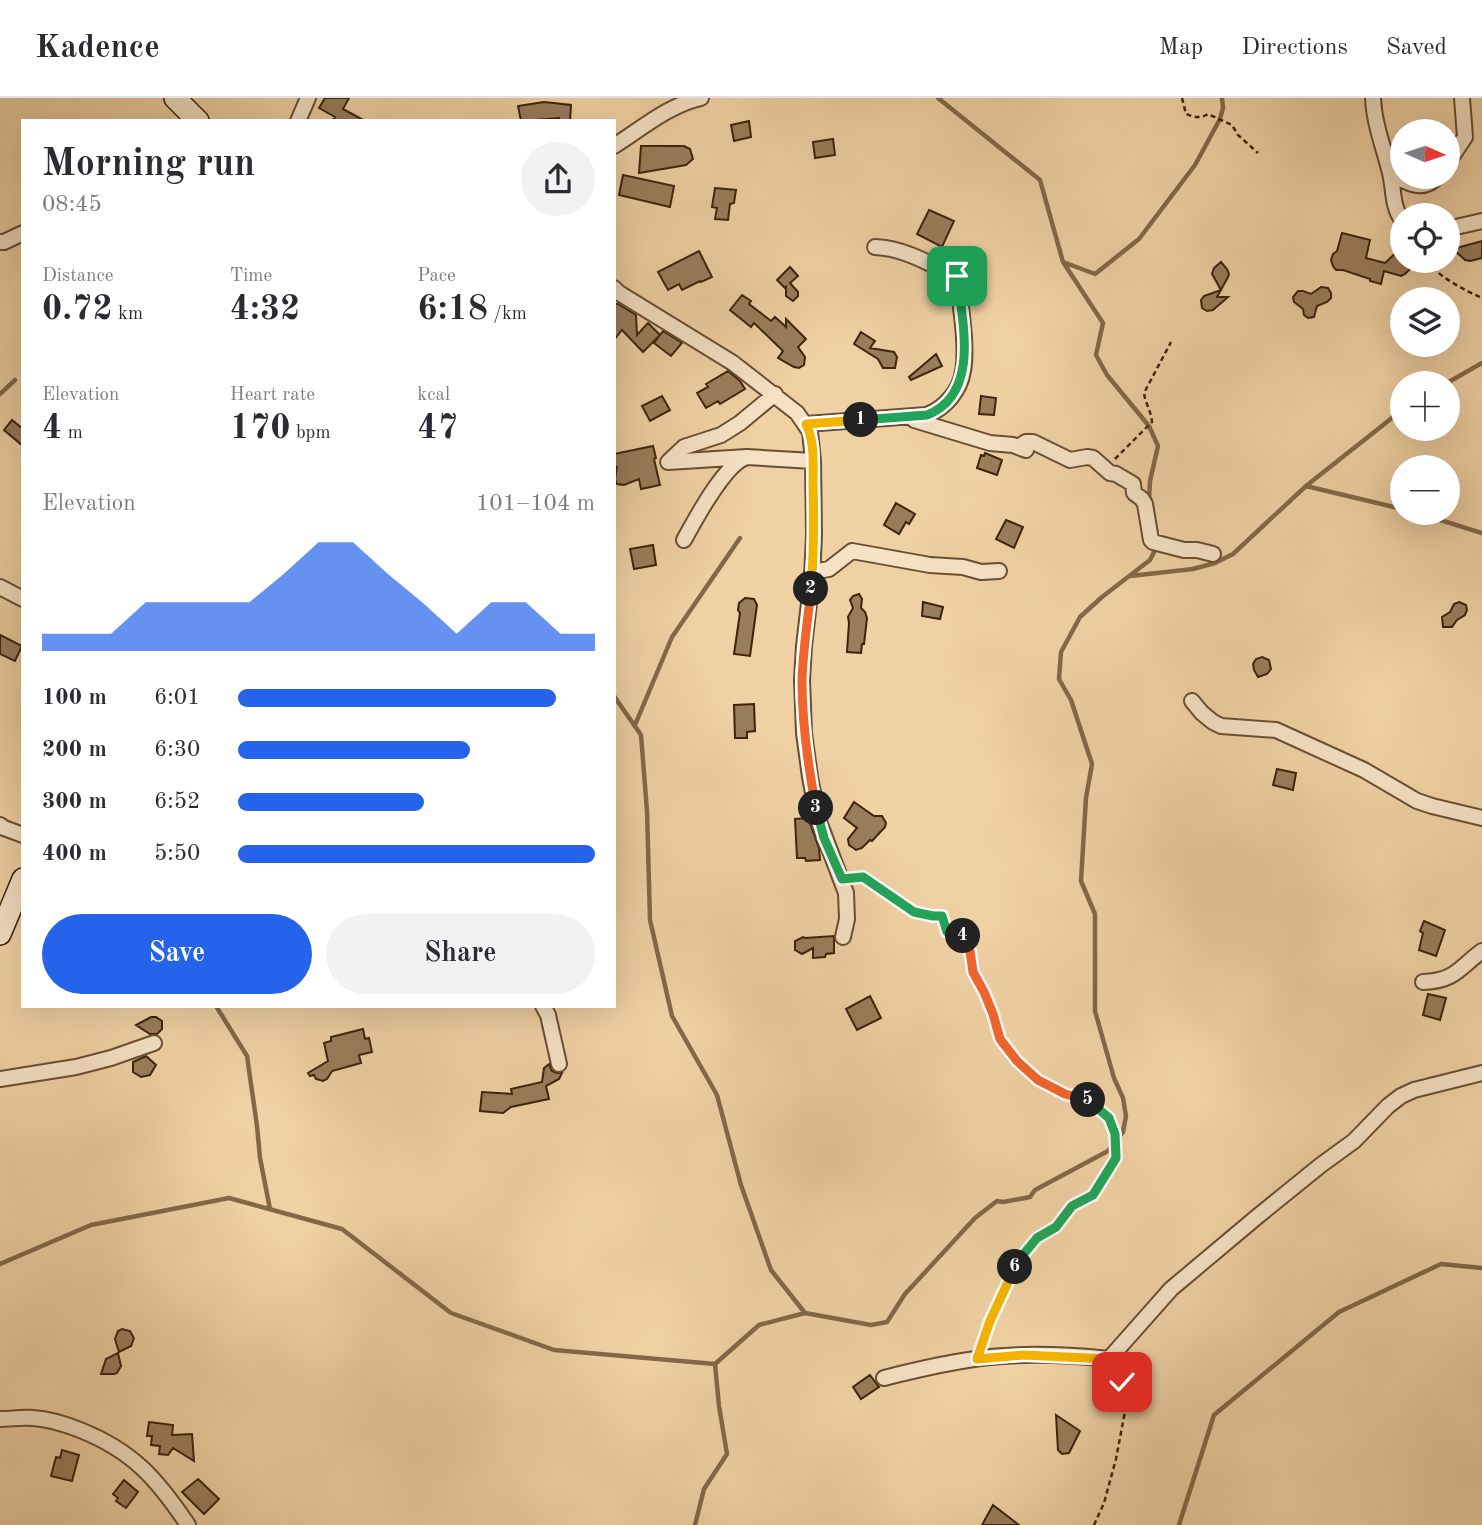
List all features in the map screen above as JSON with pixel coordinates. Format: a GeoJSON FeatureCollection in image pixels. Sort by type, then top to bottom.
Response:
{"type":"FeatureCollection","features":[{"type":"Feature","properties":{"kind":"street"},"geometry":{"type":"LineString","coordinates":[[175,98],[196,119]]}},
{"type":"Feature","properties":{"kind":"street"},"geometry":{"type":"LineString","coordinates":[[299,119],[309,98]]}},
{"type":"Feature","properties":{"kind":"street"},"geometry":{"type":"LineString","coordinates":[[616,145],[673,108],[701,98]]}},
{"type":"Feature","properties":{"kind":"street"},"geometry":{"type":"LineString","coordinates":[[1373,98],[1377,130],[1390,173]]}},
{"type":"Feature","properties":{"kind":"street"},"geometry":{"type":"LineString","coordinates":[[1460,144],[1465,137],[1462,98]]}},
{"type":"Feature","properties":{"kind":"street"},"geometry":{"type":"LineString","coordinates":[[1460,226],[1482,221]]}},
{"type":"Feature","properties":{"kind":"street"},"geometry":{"type":"LineString","coordinates":[[0,242],[21,234]]}},
{"type":"Feature","properties":{"kind":"street"},"geometry":{"type":"LineString","coordinates":[[806,424],[927,415],[936,412],[957,389],[963,372],[964,358],[956,272],[885,247],[875,247]]}},
{"type":"Feature","properties":{"kind":"street"},"geometry":{"type":"LineString","coordinates":[[616,290],[733,363],[775,394],[806,424],[812,440],[813,572],[803,669],[804,733],[818,819],[842,879],[848,904],[843,937]]}},
{"type":"Feature","properties":{"kind":"street"},"geometry":{"type":"LineString","coordinates":[[775,394],[740,423],[721,435],[684,447],[668,462],[747,457],[813,461]]}},
{"type":"Feature","properties":{"kind":"street"},"geometry":{"type":"LineString","coordinates":[[903,417],[990,443],[1024,449],[1026,442],[1033,442],[1070,460],[1093,458],[1110,473],[1133,484],[1134,493],[1144,501],[1153,542],[1213,554]]}},
{"type":"Feature","properties":{"kind":"street"},"geometry":{"type":"LineString","coordinates":[[684,540],[720,482],[735,464],[747,457]]}},
{"type":"Feature","properties":{"kind":"street"},"geometry":{"type":"LineString","coordinates":[[813,572],[828,569],[852,551],[981,572],[999,571]]}},
{"type":"Feature","properties":{"kind":"street"},"geometry":{"type":"LineString","coordinates":[[0,587],[21,599]]}},
{"type":"Feature","properties":{"kind":"street"},"geometry":{"type":"LineString","coordinates":[[1192,701],[1202,713],[1221,726],[1276,730],[1364,770],[1417,801],[1482,818]]}},
{"type":"Feature","properties":{"kind":"street"},"geometry":{"type":"LineString","coordinates":[[0,825],[21,834]]}},
{"type":"Feature","properties":{"kind":"street"},"geometry":{"type":"LineString","coordinates":[[0,934],[21,884]]}},
{"type":"Feature","properties":{"kind":"street"},"geometry":{"type":"LineString","coordinates":[[1423,982],[1437,981],[1454,975],[1482,951]]}},
{"type":"Feature","properties":{"kind":"street"},"geometry":{"type":"LineString","coordinates":[[544,1008],[559,1064]]}},
{"type":"Feature","properties":{"kind":"street"},"geometry":{"type":"LineString","coordinates":[[0,1079],[76,1067],[111,1058],[154,1042]]}},
{"type":"Feature","properties":{"kind":"street"},"geometry":{"type":"LineString","coordinates":[[884,1378],[977,1359],[1024,1355],[1113,1354],[1171,1289],[1354,1141],[1401,1096],[1414,1090],[1482,1073]]}},
{"type":"Feature","properties":{"kind":"street"},"geometry":{"type":"LineString","coordinates":[[0,1419],[32,1418],[51,1421],[99,1438],[130,1457],[149,1473],[188,1525]]}},
{"type":"Feature","properties":{"kind":"path"},"geometry":{"type":"LineString","coordinates":[[1182,98],[1186,114],[1194,118],[1208,114],[1227,121],[1258,153]]}},
{"type":"Feature","properties":{"kind":"path"},"geometry":{"type":"LineString","coordinates":[[1440,273],[1482,298]]}},
{"type":"Feature","properties":{"kind":"path"},"geometry":{"type":"LineString","coordinates":[[1126,480],[1110,464],[1152,422],[1151,410],[1144,393],[1171,342]]}},
{"type":"Feature","properties":{"kind":"path"},"geometry":{"type":"LineString","coordinates":[[842,879],[863,877],[914,912],[942,916],[947,932],[963,936],[970,951],[973,972],[993,1014],[1000,1039],[1017,1061],[1038,1080],[1065,1094],[1088,1100],[1109,1118],[1115,1134],[1116,1158],[1093,1195],[1072,1206],[1056,1227],[1037,1238],[1018,1261],[1001,1296],[977,1359]]}},
{"type":"Feature","properties":{"kind":"path"},"geometry":{"type":"LineString","coordinates":[[1094,1525],[1104,1503],[1116,1460],[1126,1406],[1113,1354]]}},
{"type":"Feature","properties":{"kind":"building"},"geometry":{"type":"Polygon","coordinates":[[[325,98],[349,98],[343,109],[361,119],[334,119],[335,117],[319,108],[325,98]]]}},
{"type":"Feature","properties":{"kind":"building"},"geometry":{"type":"Polygon","coordinates":[[[544,102],[571,105],[570,119],[521,119],[518,106],[544,102]]]}},
{"type":"Feature","properties":{"kind":"building"},"geometry":{"type":"Polygon","coordinates":[[[749,121],[751,137],[734,141],[731,125],[749,121]]]}},
{"type":"Feature","properties":{"kind":"building"},"geometry":{"type":"Polygon","coordinates":[[[833,139],[835,155],[815,158],[813,142],[833,139]]]}},
{"type":"Feature","properties":{"kind":"building"},"geometry":{"type":"Polygon","coordinates":[[[641,146],[684,146],[690,149],[693,159],[686,165],[639,173],[641,146]]]}},
{"type":"Feature","properties":{"kind":"building"},"geometry":{"type":"Polygon","coordinates":[[[623,175],[674,186],[670,207],[619,195],[623,175]]]}},
{"type":"Feature","properties":{"kind":"building"},"geometry":{"type":"Polygon","coordinates":[[[715,188],[736,190],[734,203],[730,204],[728,220],[715,219],[717,208],[712,207],[715,188]]]}},
{"type":"Feature","properties":{"kind":"building"},"geometry":{"type":"Polygon","coordinates":[[[929,210],[954,221],[942,247],[917,234],[929,210]]]}},
{"type":"Feature","properties":{"kind":"building"},"geometry":{"type":"Polygon","coordinates":[[[1342,233],[1370,240],[1366,258],[1385,263],[1390,258],[1390,273],[1384,271],[1381,284],[1336,270],[1331,260],[1337,251],[1342,233]]]}},
{"type":"Feature","properties":{"kind":"building"},"geometry":{"type":"Polygon","coordinates":[[[1482,241],[1482,258],[1465,260],[1460,255],[1460,247],[1482,241]]]}},
{"type":"Feature","properties":{"kind":"building"},"geometry":{"type":"Polygon","coordinates":[[[699,251],[712,277],[682,290],[679,284],[668,290],[658,272],[699,251]]]}},
{"type":"Feature","properties":{"kind":"building"},"geometry":{"type":"Polygon","coordinates":[[[1221,262],[1229,274],[1221,290],[1212,274],[1221,262]]]}},
{"type":"Feature","properties":{"kind":"building"},"geometry":{"type":"Polygon","coordinates":[[[790,267],[798,276],[790,283],[798,292],[793,301],[786,296],[786,287],[777,280],[790,267]]]}},
{"type":"Feature","properties":{"kind":"building"},"geometry":{"type":"Polygon","coordinates":[[[1321,287],[1328,288],[1331,298],[1317,306],[1314,317],[1308,318],[1293,297],[1298,291],[1311,294],[1321,287]]]}},
{"type":"Feature","properties":{"kind":"building"},"geometry":{"type":"Polygon","coordinates":[[[1221,290],[1217,297],[1228,297],[1213,310],[1202,308],[1201,300],[1204,296],[1221,290]]]}},
{"type":"Feature","properties":{"kind":"building"},"geometry":{"type":"Polygon","coordinates":[[[742,295],[771,321],[775,317],[786,327],[786,319],[806,339],[798,347],[805,357],[804,365],[794,367],[778,358],[783,351],[754,323],[751,327],[730,310],[742,295]]]}},
{"type":"Feature","properties":{"kind":"building"},"geometry":{"type":"Polygon","coordinates":[[[616,304],[636,315],[637,335],[648,323],[660,335],[643,352],[622,330],[616,338],[616,304]]]}},
{"type":"Feature","properties":{"kind":"building"},"geometry":{"type":"Polygon","coordinates":[[[663,331],[682,343],[671,356],[654,343],[663,331]]]}},
{"type":"Feature","properties":{"kind":"building"},"geometry":{"type":"Polygon","coordinates":[[[861,332],[875,341],[870,348],[894,352],[897,357],[895,368],[883,368],[878,359],[854,344],[861,332]]]}},
{"type":"Feature","properties":{"kind":"building"},"geometry":{"type":"Polygon","coordinates":[[[936,354],[942,366],[911,380],[909,377],[936,354]]]}},
{"type":"Feature","properties":{"kind":"building"},"geometry":{"type":"Polygon","coordinates":[[[728,371],[745,389],[720,404],[718,401],[706,408],[697,393],[708,387],[706,384],[728,371]]]}},
{"type":"Feature","properties":{"kind":"building"},"geometry":{"type":"Polygon","coordinates":[[[662,396],[670,410],[650,421],[642,406],[662,396]]]}},
{"type":"Feature","properties":{"kind":"building"},"geometry":{"type":"Polygon","coordinates":[[[981,396],[996,398],[994,415],[979,414],[981,396]]]}},
{"type":"Feature","properties":{"kind":"building"},"geometry":{"type":"Polygon","coordinates":[[[12,420],[21,427],[21,444],[4,430],[12,420]]]}},
{"type":"Feature","properties":{"kind":"building"},"geometry":{"type":"Polygon","coordinates":[[[653,446],[660,485],[641,489],[639,479],[624,485],[617,484],[616,454],[653,446]]]}},
{"type":"Feature","properties":{"kind":"building"},"geometry":{"type":"Polygon","coordinates":[[[985,453],[1002,460],[997,475],[977,468],[981,455],[984,456],[985,453]]]}},
{"type":"Feature","properties":{"kind":"building"},"geometry":{"type":"Polygon","coordinates":[[[896,503],[915,514],[899,534],[884,525],[896,503]]]}},
{"type":"Feature","properties":{"kind":"building"},"geometry":{"type":"Polygon","coordinates":[[[1006,520],[1023,527],[1014,548],[996,539],[1006,520]]]}},
{"type":"Feature","properties":{"kind":"building"},"geometry":{"type":"Polygon","coordinates":[[[653,545],[656,565],[634,569],[630,549],[653,545]]]}},
{"type":"Feature","properties":{"kind":"building"},"geometry":{"type":"Polygon","coordinates":[[[859,594],[862,599],[861,608],[867,618],[864,644],[861,653],[847,652],[848,617],[853,608],[850,600],[859,594]]]}},
{"type":"Feature","properties":{"kind":"building"},"geometry":{"type":"Polygon","coordinates":[[[745,598],[754,599],[757,605],[750,656],[734,654],[739,603],[745,598]]]}},
{"type":"Feature","properties":{"kind":"building"},"geometry":{"type":"Polygon","coordinates":[[[923,602],[943,607],[940,619],[922,616],[923,602]]]}},
{"type":"Feature","properties":{"kind":"building"},"geometry":{"type":"Polygon","coordinates":[[[1459,602],[1466,605],[1465,615],[1452,627],[1443,627],[1442,617],[1459,602]]]}},
{"type":"Feature","properties":{"kind":"building"},"geometry":{"type":"Polygon","coordinates":[[[0,635],[21,646],[15,661],[0,654],[0,635]]]}},
{"type":"Feature","properties":{"kind":"building"},"geometry":{"type":"Polygon","coordinates":[[[1262,657],[1269,660],[1271,669],[1267,674],[1258,677],[1253,664],[1256,659],[1262,657]]]}},
{"type":"Feature","properties":{"kind":"building"},"geometry":{"type":"Polygon","coordinates":[[[754,704],[755,731],[747,732],[747,738],[735,738],[734,705],[754,704]]]}},
{"type":"Feature","properties":{"kind":"building"},"geometry":{"type":"Polygon","coordinates":[[[1277,769],[1296,773],[1293,790],[1273,785],[1277,769]]]}},
{"type":"Feature","properties":{"kind":"building"},"geometry":{"type":"Polygon","coordinates":[[[854,802],[874,816],[882,816],[886,823],[872,841],[856,850],[849,845],[848,839],[857,828],[844,818],[854,802]]]}},
{"type":"Feature","properties":{"kind":"building"},"geometry":{"type":"Polygon","coordinates":[[[808,818],[819,848],[820,860],[806,861],[805,858],[797,858],[795,819],[808,818]]]}},
{"type":"Feature","properties":{"kind":"building"},"geometry":{"type":"Polygon","coordinates":[[[1424,921],[1445,930],[1436,956],[1419,950],[1423,933],[1420,931],[1424,921]]]}},
{"type":"Feature","properties":{"kind":"building"},"geometry":{"type":"Polygon","coordinates":[[[834,936],[834,953],[826,954],[825,957],[813,958],[813,948],[802,954],[795,950],[795,941],[803,937],[834,936]]]}},
{"type":"Feature","properties":{"kind":"building"},"geometry":{"type":"Polygon","coordinates":[[[1428,994],[1446,998],[1440,1020],[1423,1015],[1428,994]]]}},
{"type":"Feature","properties":{"kind":"building"},"geometry":{"type":"Polygon","coordinates":[[[870,996],[881,1018],[857,1030],[846,1009],[870,996]]]}},
{"type":"Feature","properties":{"kind":"building"},"geometry":{"type":"Polygon","coordinates":[[[151,1017],[162,1021],[162,1029],[157,1034],[150,1034],[136,1025],[151,1017]]]}},
{"type":"Feature","properties":{"kind":"building"},"geometry":{"type":"Polygon","coordinates":[[[363,1029],[365,1039],[369,1038],[372,1052],[359,1055],[361,1063],[332,1071],[323,1081],[316,1079],[314,1075],[310,1076],[308,1073],[328,1061],[324,1043],[331,1041],[331,1037],[363,1029]]]}},
{"type":"Feature","properties":{"kind":"building"},"geometry":{"type":"Polygon","coordinates":[[[146,1056],[156,1065],[150,1075],[141,1077],[133,1072],[133,1062],[146,1056]]]}},
{"type":"Feature","properties":{"kind":"building"},"geometry":{"type":"Polygon","coordinates":[[[549,1064],[552,1071],[562,1073],[559,1079],[546,1086],[549,1099],[511,1107],[503,1113],[480,1111],[482,1092],[512,1094],[511,1089],[542,1082],[544,1068],[549,1064]]]}},
{"type":"Feature","properties":{"kind":"building"},"geometry":{"type":"Polygon","coordinates":[[[118,1331],[130,1331],[134,1338],[131,1346],[119,1352],[115,1339],[118,1331]]]}},
{"type":"Feature","properties":{"kind":"building"},"geometry":{"type":"Polygon","coordinates":[[[118,1353],[121,1366],[117,1373],[101,1374],[106,1359],[118,1353]]]}},
{"type":"Feature","properties":{"kind":"building"},"geometry":{"type":"Polygon","coordinates":[[[870,1375],[879,1387],[861,1399],[853,1387],[870,1375]]]}},
{"type":"Feature","properties":{"kind":"building"},"geometry":{"type":"Polygon","coordinates":[[[1056,1415],[1080,1431],[1069,1453],[1062,1454],[1058,1450],[1056,1415]]]}},
{"type":"Feature","properties":{"kind":"building"},"geometry":{"type":"Polygon","coordinates":[[[149,1422],[173,1425],[172,1435],[192,1434],[194,1461],[173,1448],[168,1455],[159,1454],[160,1446],[151,1445],[152,1436],[147,1436],[149,1422]]]}},
{"type":"Feature","properties":{"kind":"building"},"geometry":{"type":"Polygon","coordinates":[[[62,1450],[79,1455],[72,1481],[51,1476],[56,1457],[60,1458],[62,1450]]]}},
{"type":"Feature","properties":{"kind":"building"},"geometry":{"type":"Polygon","coordinates":[[[198,1479],[219,1499],[204,1514],[182,1492],[198,1479]]]}},
{"type":"Feature","properties":{"kind":"building"},"geometry":{"type":"Polygon","coordinates":[[[124,1480],[138,1492],[126,1508],[116,1501],[118,1498],[113,1494],[124,1480]]]}},
{"type":"Feature","properties":{"kind":"building"},"geometry":{"type":"Polygon","coordinates":[[[993,1505],[1019,1525],[982,1525],[993,1505]]]}},
{"type":"Feature","properties":{"kind":"waterway"},"geometry":{"type":"LineString","coordinates":[[938,98],[1040,180],[1063,262],[1103,323],[1096,355],[1107,375],[1149,426],[1158,446],[1150,481],[1149,501]]}},
{"type":"Feature","properties":{"kind":"waterway"},"geometry":{"type":"LineString","coordinates":[[1063,262],[1095,274],[1139,239],[1195,165],[1220,119],[1222,98]]}},
{"type":"Feature","properties":{"kind":"waterway"},"geometry":{"type":"LineString","coordinates":[[1460,376],[1482,363]]}},
{"type":"Feature","properties":{"kind":"waterway"},"geometry":{"type":"LineString","coordinates":[[0,394],[15,380]]}},
{"type":"Feature","properties":{"kind":"waterway"},"geometry":{"type":"LineString","coordinates":[[1130,576],[1193,569],[1215,563],[1233,554],[1306,486],[1390,420]]}},
{"type":"Feature","properties":{"kind":"waterway"},"geometry":{"type":"LineString","coordinates":[[1306,486],[1390,506]]}},
{"type":"Feature","properties":{"kind":"waterway"},"geometry":{"type":"LineString","coordinates":[[1456,525],[1482,533]]}},
{"type":"Feature","properties":{"kind":"waterway"},"geometry":{"type":"LineString","coordinates":[[635,725],[672,637],[740,538]]}},
{"type":"Feature","properties":{"kind":"waterway"},"geometry":{"type":"LineString","coordinates":[[695,1525],[704,1489],[727,1454],[715,1364],[759,1325],[805,1313],[871,1325],[887,1322],[905,1294],[975,1218],[997,1201],[1030,1197],[1035,1190],[1108,1151],[1123,1132],[1126,1116],[1123,1098],[1114,1078],[1095,1011],[1095,914],[1081,881],[1086,798],[1092,764],[1071,700],[1059,679],[1061,652],[1080,617],[1150,560],[1155,550],[1154,544]]}},
{"type":"Feature","properties":{"kind":"waterway"},"geometry":{"type":"LineString","coordinates":[[616,699],[641,735],[647,811],[650,920],[672,1016],[717,1095],[741,1185],[771,1270],[805,1313]]}},
{"type":"Feature","properties":{"kind":"waterway"},"geometry":{"type":"LineString","coordinates":[[217,1008],[247,1056],[260,1158],[270,1209]]}},
{"type":"Feature","properties":{"kind":"waterway"},"geometry":{"type":"LineString","coordinates":[[0,1264],[91,1225],[229,1198],[342,1229],[451,1313],[554,1350],[715,1364]]}},
{"type":"Feature","properties":{"kind":"waterway"},"geometry":{"type":"LineString","coordinates":[[1179,1525],[1214,1415],[1339,1312],[1441,1264],[1482,1268]]}},
{"type":"Feature","properties":{"kind":"route"},"geometry":{"type":"LineString","coordinates":[[957,276],[964,344],[963,372],[957,389],[944,405],[936,412],[914,417],[806,424],[812,440],[814,535],[802,680],[804,733],[810,777],[818,819],[842,879],[863,877],[914,912],[942,916],[947,932],[963,936],[970,951],[973,972],[993,1014],[1000,1039],[1017,1061],[1038,1080],[1065,1094],[1088,1100],[1109,1118],[1115,1134],[1116,1158],[1093,1195],[1072,1206],[1056,1227],[1037,1238],[1018,1261],[1001,1296],[977,1359],[1024,1355],[1109,1359],[1115,1365],[1122,1382]]}}]}
